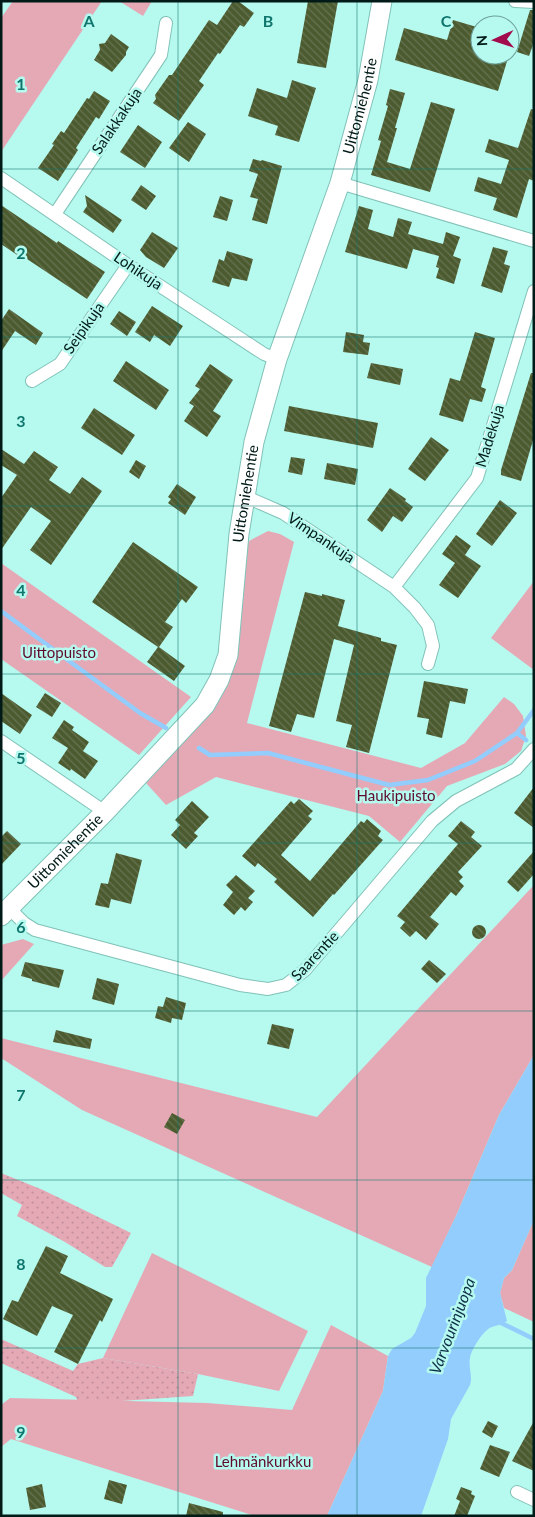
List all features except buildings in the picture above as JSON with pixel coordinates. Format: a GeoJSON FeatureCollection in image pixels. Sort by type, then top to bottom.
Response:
{"type":"FeatureCollection","features":[{"type":"Feature","properties":{"kind":"street","name":"Uittomiehentie"},"geometry":{"type":"LineString","coordinates":[[5,912],[105,812],[205,705],[219,680],[228,655],[239,534],[254,442],[277,359],[340,183],[368,80],[382,1]]}},
{"type":"Feature","properties":{"kind":"street"},"geometry":{"type":"LineString","coordinates":[[515,1],[534,2]]}},
{"type":"Feature","properties":{"kind":"street","name":"Salakkakuja"},"geometry":{"type":"LineString","coordinates":[[55,214],[161,56],[166,23]]}},
{"type":"Feature","properties":{"kind":"street","name":"Lohikuja"},"geometry":{"type":"LineString","coordinates":[[1,178],[128,265],[264,354],[277,359]]}},
{"type":"Feature","properties":{"kind":"street"},"geometry":{"type":"LineString","coordinates":[[340,183],[534,241]]}},
{"type":"Feature","properties":{"kind":"street","name":"Seipikuja"},"geometry":{"type":"LineString","coordinates":[[32,381],[60,364],[128,265]]}},
{"type":"Feature","properties":{"kind":"street","name":"Madekuja"},"geometry":{"type":"LineString","coordinates":[[394,587],[477,478],[534,291]]}},
{"type":"Feature","properties":{"kind":"street","name":"Vimpankuja"},"geometry":{"type":"LineString","coordinates":[[244,496],[283,513],[394,587],[416,608],[428,625],[434,646],[428,664]]}},
{"type":"Feature","properties":{"kind":"street"},"geometry":{"type":"LineString","coordinates":[[1,742],[105,812]]}},
{"type":"Feature","properties":{"kind":"street","name":"Saarentie"},"geometry":{"type":"LineString","coordinates":[[5,912],[35,930],[240,984],[268,989],[286,985],[305,970],[432,821],[456,801],[516,769],[534,749]]}},
{"type":"Feature","properties":{"kind":"street"},"geometry":{"type":"LineString","coordinates":[[517,1492],[534,1500]]}},
{"type":"Feature","properties":{"kind":"green space"},"geometry":{"type":"Polygon","coordinates":[[[13,1],[102,1],[1,152],[1,18],[13,1]]]}},
{"type":"Feature","properties":{"kind":"green space"},"geometry":{"type":"Polygon","coordinates":[[[119,1],[152,1],[143,16],[119,1]]]}},
{"type":"Feature","properties":{"kind":"green space","name":"Haukipuisto"},"geometry":{"type":"Polygon","coordinates":[[[268,531],[280,534],[294,542],[247,723],[421,768],[465,743],[504,697],[514,704],[523,716],[526,736],[521,751],[505,764],[447,786],[400,842],[369,816],[216,777],[166,805],[146,783],[190,735],[217,699],[232,660],[244,594],[244,555],[249,541],[268,531]]]}},
{"type":"Feature","properties":{"kind":"green space","name":"Uittopuisto"},"geometry":{"type":"Polygon","coordinates":[[[1,563],[191,697],[139,755],[1,659],[1,563]]]}},
{"type":"Feature","properties":{"kind":"green space"},"geometry":{"type":"Polygon","coordinates":[[[534,581],[534,670],[491,638],[534,581]]]}},
{"type":"Feature","properties":{"kind":"green space"},"geometry":{"type":"Polygon","coordinates":[[[534,885],[534,1055],[499,1115],[432,1267],[82,1110],[1,1058],[1,1038],[317,1117],[534,885]]]}},
{"type":"Feature","properties":{"kind":"green space"},"geometry":{"type":"Polygon","coordinates":[[[23,939],[34,944],[1,981],[1,945],[23,939]]]}},
{"type":"Feature","properties":{"kind":"green space"},"geometry":{"type":"Polygon","coordinates":[[[1,1173],[43,1190],[131,1233],[112,1267],[105,1267],[65,1242],[17,1216],[22,1205],[1,1193],[1,1173]]]}},
{"type":"Feature","properties":{"kind":"green space"},"geometry":{"type":"Polygon","coordinates":[[[534,1220],[534,1322],[504,1308],[500,1293],[504,1278],[512,1270],[534,1220]]]}},
{"type":"Feature","properties":{"kind":"green space"},"geometry":{"type":"Polygon","coordinates":[[[152,1253],[308,1331],[279,1391],[198,1374],[103,1358],[152,1253]]]}},
{"type":"Feature","properties":{"kind":"green space","name":"Lehmänkurkku"},"geometry":{"type":"Polygon","coordinates":[[[331,1325],[388,1356],[383,1391],[327,1516],[255,1516],[11,1439],[1,1447],[1,1405],[10,1398],[207,1403],[292,1410],[331,1325]]]}},
{"type":"Feature","properties":{"kind":"green space"},"geometry":{"type":"Polygon","coordinates":[[[1,1339],[73,1371],[78,1364],[103,1358],[198,1374],[193,1396],[79,1404],[76,1397],[1,1363],[1,1339]]]}},
{"type":"Feature","properties":{"kind":"water","name":"Varvourinjuopa"},"geometry":{"type":"Polygon","coordinates":[[[534,1055],[534,1220],[512,1270],[504,1278],[500,1293],[507,1321],[485,1332],[478,1340],[471,1354],[470,1385],[451,1419],[448,1439],[421,1516],[327,1516],[383,1391],[388,1356],[392,1349],[411,1338],[415,1333],[426,1306],[426,1278],[457,1214],[499,1115],[534,1055]]]}},
{"type":"Feature","properties":{"kind":"waterway"},"geometry":{"type":"LineString","coordinates":[[1,611],[140,713],[166,728]]}},
{"type":"Feature","properties":{"kind":"waterway"},"geometry":{"type":"LineString","coordinates":[[517,733],[534,710]]}},
{"type":"Feature","properties":{"kind":"waterway"},"geometry":{"type":"LineString","coordinates":[[199,748],[210,755],[268,753],[389,785],[428,780],[475,761],[517,733],[526,740]]}},
{"type":"Feature","properties":{"kind":"waterway"},"geometry":{"type":"LineString","coordinates":[[499,1322],[534,1339]]}}]}
